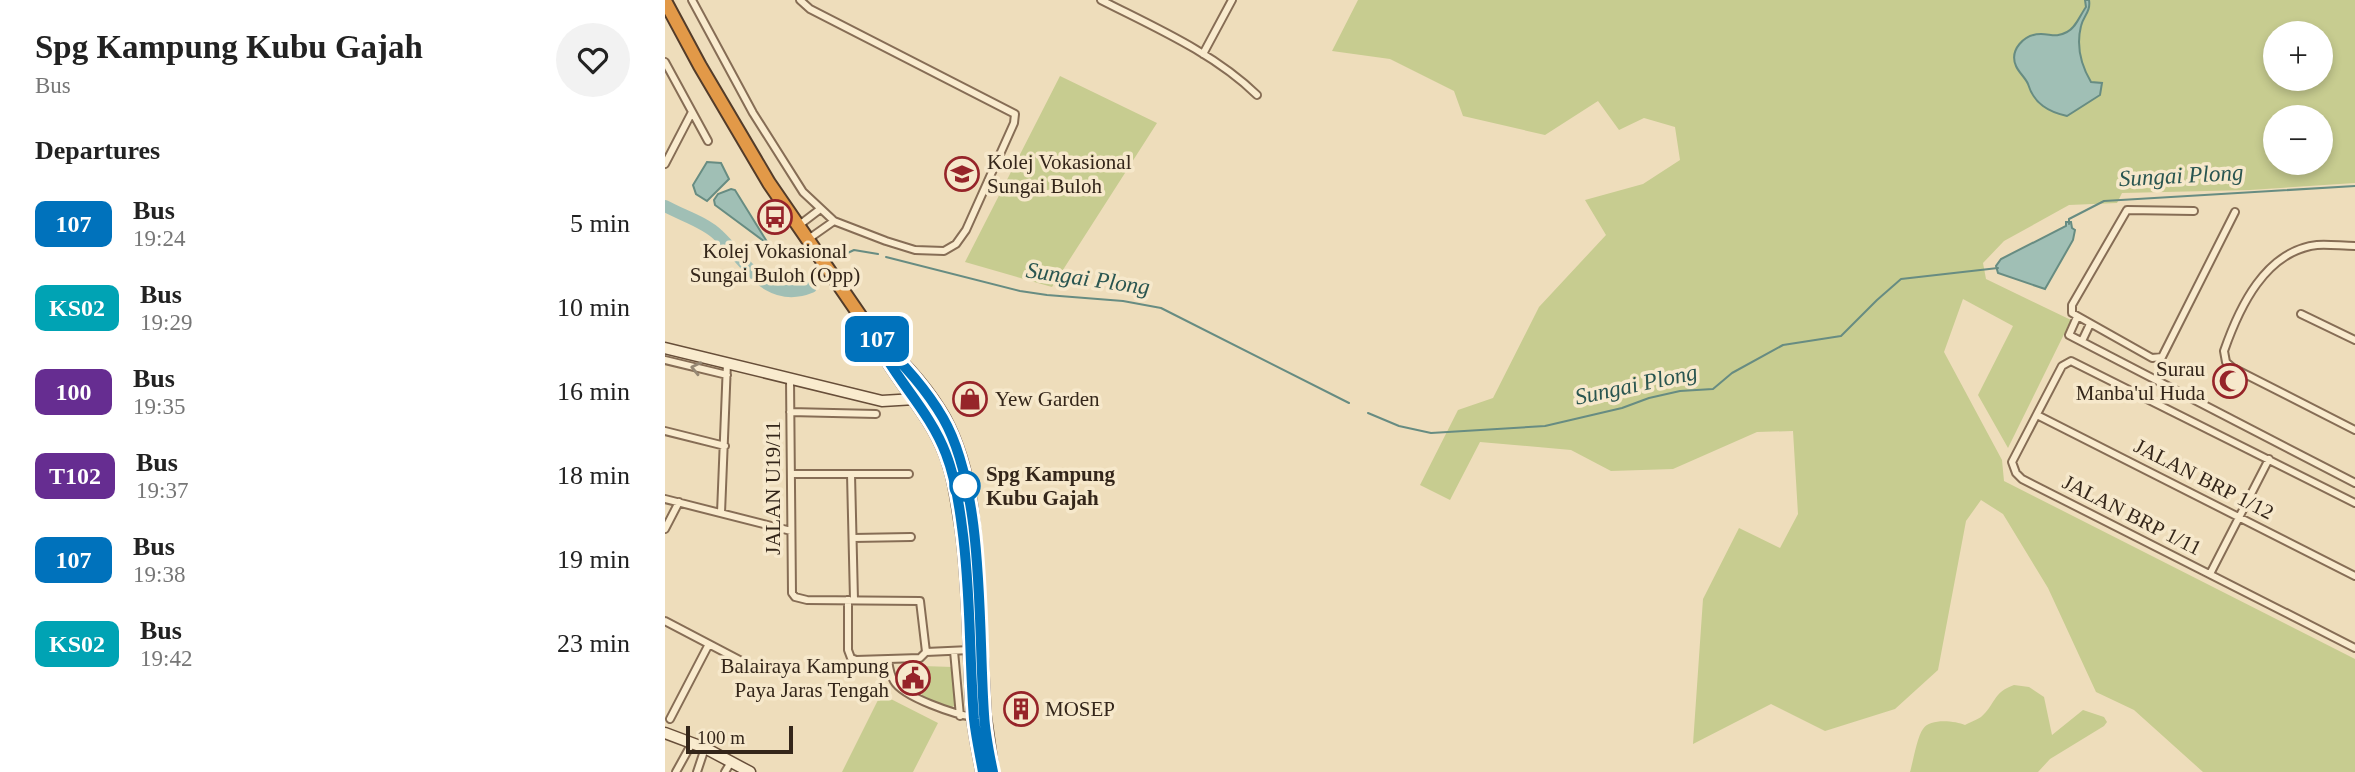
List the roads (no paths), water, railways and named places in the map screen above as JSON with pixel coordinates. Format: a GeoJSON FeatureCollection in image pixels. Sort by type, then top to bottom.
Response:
{"type":"FeatureCollection","features":[{"type":"Feature","properties":{"kind":"highway"},"geometry":{"type":"LineString","coordinates":[[665,1],[699,66],[769,183],[874,336],[882,353],[915,399],[944,448],[957,496],[966,552],[974,717],[983,772]]}},
{"type":"Feature","properties":{"kind":"highway"},"geometry":{"type":"LineString","coordinates":[[874,336],[897,358],[944,419],[961,462],[975,549],[984,715],[992,772]]}},
{"type":"Feature","properties":{"kind":"highway"},"geometry":{"type":"LineString","coordinates":[[897,358],[914,385],[917,392],[915,399]]}},
{"type":"Feature","properties":{"kind":"highway"},"geometry":{"type":"LineString","coordinates":[[915,399],[926,403],[961,462]]}},
{"type":"Feature","properties":{"kind":"street"},"geometry":{"type":"LineString","coordinates":[[692,0],[767,136],[803,192],[820,210],[834,221],[915,250],[944,251],[956,244],[966,230],[991,175],[1014,123],[1015,114],[810,9],[800,0]]}},
{"type":"Feature","properties":{"kind":"street"},"geometry":{"type":"LineString","coordinates":[[1101,0],[1203,54],[1240,78],[1257,94]]}},
{"type":"Feature","properties":{"kind":"street"},"geometry":{"type":"LineString","coordinates":[[1117,8],[1120,0]]}},
{"type":"Feature","properties":{"kind":"street"},"geometry":{"type":"LineString","coordinates":[[1203,54],[1232,0]]}},
{"type":"Feature","properties":{"kind":"street"},"geometry":{"type":"LineString","coordinates":[[665,62],[708,141]]}},
{"type":"Feature","properties":{"kind":"street"},"geometry":{"type":"LineString","coordinates":[[665,164],[692,112]]}},
{"type":"Feature","properties":{"kind":"street"},"geometry":{"type":"LineString","coordinates":[[798,226],[820,210]]}},
{"type":"Feature","properties":{"kind":"street"},"geometry":{"type":"LineString","coordinates":[[2194,211],[2127,210],[2071,310],[2077,317],[2152,358],[2162,357],[2235,212]]}},
{"type":"Feature","properties":{"kind":"street"},"geometry":{"type":"LineString","coordinates":[[807,240],[834,221]]}},
{"type":"Feature","properties":{"kind":"street"},"geometry":{"type":"LineString","coordinates":[[2355,246],[2318,245],[2300,249],[2270,267],[2256,284],[2224,351],[2226,362],[2233,368],[2355,430]]}},
{"type":"Feature","properties":{"kind":"street"},"geometry":{"type":"LineString","coordinates":[[2301,314],[2355,340]]}},
{"type":"Feature","properties":{"kind":"street"},"geometry":{"type":"LineString","coordinates":[[2077,317],[2069,334],[2355,483]]}},
{"type":"Feature","properties":{"kind":"street"},"geometry":{"type":"LineString","coordinates":[[2082,341],[2089,324]]}},
{"type":"Feature","properties":{"kind":"street"},"geometry":{"type":"LineString","coordinates":[[665,348],[882,401],[915,399]]}},
{"type":"Feature","properties":{"kind":"street"},"geometry":{"type":"LineString","coordinates":[[665,360],[727,375]]}},
{"type":"Feature","properties":{"kind":"street","name":"JALAN BRP 1/11"},"geometry":{"type":"LineString","coordinates":[[2269,459],[2076,362],[2066,362],[2013,462],[2016,473],[2022,479],[2355,648]]}},
{"type":"Feature","properties":{"kind":"street"},"geometry":{"type":"LineString","coordinates":[[721,513],[727,363]]}},
{"type":"Feature","properties":{"kind":"street"},"geometry":{"type":"LineString","coordinates":[[882,401],[898,392],[901,386],[898,375]]}},
{"type":"Feature","properties":{"kind":"street","name":"JALAN U19/11"},"geometry":{"type":"LineString","coordinates":[[790,379],[791,588],[795,597],[807,600],[851,600]]}},
{"type":"Feature","properties":{"kind":"street"},"geometry":{"type":"LineString","coordinates":[[790,412],[876,414]]}},
{"type":"Feature","properties":{"kind":"street","name":"JALAN BRP 1/12"},"geometry":{"type":"LineString","coordinates":[[2037,415],[2355,576]]}},
{"type":"Feature","properties":{"kind":"street"},"geometry":{"type":"LineString","coordinates":[[665,431],[725,446]]}},
{"type":"Feature","properties":{"kind":"street"},"geometry":{"type":"LineString","coordinates":[[2210,574],[2269,459],[2355,503]]}},
{"type":"Feature","properties":{"kind":"street"},"geometry":{"type":"LineString","coordinates":[[791,474],[909,474]]}},
{"type":"Feature","properties":{"kind":"street"},"geometry":{"type":"LineString","coordinates":[[851,474],[853,538],[848,650],[851,658],[860,661],[920,658],[926,652],[972,650]]}},
{"type":"Feature","properties":{"kind":"street"},"geometry":{"type":"LineString","coordinates":[[665,499],[791,531]]}},
{"type":"Feature","properties":{"kind":"street"},"geometry":{"type":"LineString","coordinates":[[665,529],[679,502]]}},
{"type":"Feature","properties":{"kind":"street"},"geometry":{"type":"LineString","coordinates":[[853,538],[911,537]]}},
{"type":"Feature","properties":{"kind":"street"},"geometry":{"type":"LineString","coordinates":[[851,600],[920,601],[926,652]]}},
{"type":"Feature","properties":{"kind":"street"},"geometry":{"type":"LineString","coordinates":[[665,621],[747,664]]}},
{"type":"Feature","properties":{"kind":"street"},"geometry":{"type":"LineString","coordinates":[[670,719],[709,644]]}},
{"type":"Feature","properties":{"kind":"street"},"geometry":{"type":"LineString","coordinates":[[954,650],[960,716]]}},
{"type":"Feature","properties":{"kind":"street"},"geometry":{"type":"LineString","coordinates":[[888,660],[894,682],[903,690],[960,716],[974,717]]}},
{"type":"Feature","properties":{"kind":"street"},"geometry":{"type":"LineString","coordinates":[[665,734],[705,748],[750,772]]}},
{"type":"Feature","properties":{"kind":"street"},"geometry":{"type":"LineString","coordinates":[[677,772],[692,743]]}},
{"type":"Feature","properties":{"kind":"street"},"geometry":{"type":"LineString","coordinates":[[697,772],[705,748]]}},
{"type":"Feature","properties":{"kind":"street"},"geometry":{"type":"LineString","coordinates":[[725,772],[730,762]]}},
{"type":"Feature","properties":{"kind":"water"},"geometry":{"type":"Polygon","coordinates":[[[2085,0],[2089,0],[2089,4],[2080,33],[2080,55],[2091,82],[2102,83],[2100,95],[2067,116],[2038,102],[2014,60],[2016,49],[2029,37],[2041,34],[2060,35],[2070,30],[2086,7],[2085,0]]]}},
{"type":"Feature","properties":{"kind":"water"},"geometry":{"type":"Polygon","coordinates":[[[707,162],[721,163],[729,179],[707,201],[696,194],[693,185],[707,162]]]}},
{"type":"Feature","properties":{"kind":"water"},"geometry":{"type":"Polygon","coordinates":[[[735,190],[769,245],[715,205],[714,200],[718,194],[735,190]]]}},
{"type":"Feature","properties":{"kind":"water"},"geometry":{"type":"Polygon","coordinates":[[[2066,222],[2071,222],[2075,230],[2073,240],[2045,289],[1998,273],[1996,266],[2001,259],[2066,226],[2066,222]]]}},
{"type":"Feature","properties":{"kind":"waterway","name":"Sungai Plong"},"geometry":{"type":"LineString","coordinates":[[2069,224],[2069,219],[2104,201],[2355,186]]}},
{"type":"Feature","properties":{"kind":"waterway","name":"Sungai Plong"},"geometry":{"type":"LineString","coordinates":[[665,206],[713,230],[748,268],[770,285],[782,290],[796,291],[811,287],[817,275]]}},
{"type":"Feature","properties":{"kind":"waterway","name":"Sungai Plong"},"geometry":{"type":"LineString","coordinates":[[835,259],[854,250],[878,254]]}},
{"type":"Feature","properties":{"kind":"waterway","name":"Sungai Plong"},"geometry":{"type":"LineString","coordinates":[[886,257],[1020,291],[1123,301],[1161,308],[1349,403]]}},
{"type":"Feature","properties":{"kind":"waterway","name":"Sungai Plong"},"geometry":{"type":"LineString","coordinates":[[1368,413],[1399,426],[1431,433],[1545,426],[1680,391],[1713,389],[1732,373],[1783,345],[1841,336],[1901,279],[1998,268]]}},
{"type":"Feature","properties":{"kind":"place","name":"Kolej Vokasional Sungai Buloh"},"geometry":{"type":"Point","coordinates":[962,174]}},
{"type":"Feature","properties":{"kind":"place","name":"Kolej Vokasional Sungai Buloh (Opp)"},"geometry":{"type":"Point","coordinates":[775,217]}},
{"type":"Feature","properties":{"kind":"place","name":"Surau Manba'ul Huda"},"geometry":{"type":"Point","coordinates":[2230,381]}},
{"type":"Feature","properties":{"kind":"place","name":"Yew Garden"},"geometry":{"type":"Point","coordinates":[970,399]}},
{"type":"Feature","properties":{"kind":"place","name":"Spg Kampung Kubu Gajah"},"geometry":{"type":"Point","coordinates":[965,486]}},
{"type":"Feature","properties":{"kind":"place","name":"Balairaya Kampung Paya Jaras Tengah"},"geometry":{"type":"Point","coordinates":[913,678]}},
{"type":"Feature","properties":{"kind":"place","name":"MOSEP"},"geometry":{"type":"Point","coordinates":[1021,709]}}]}
